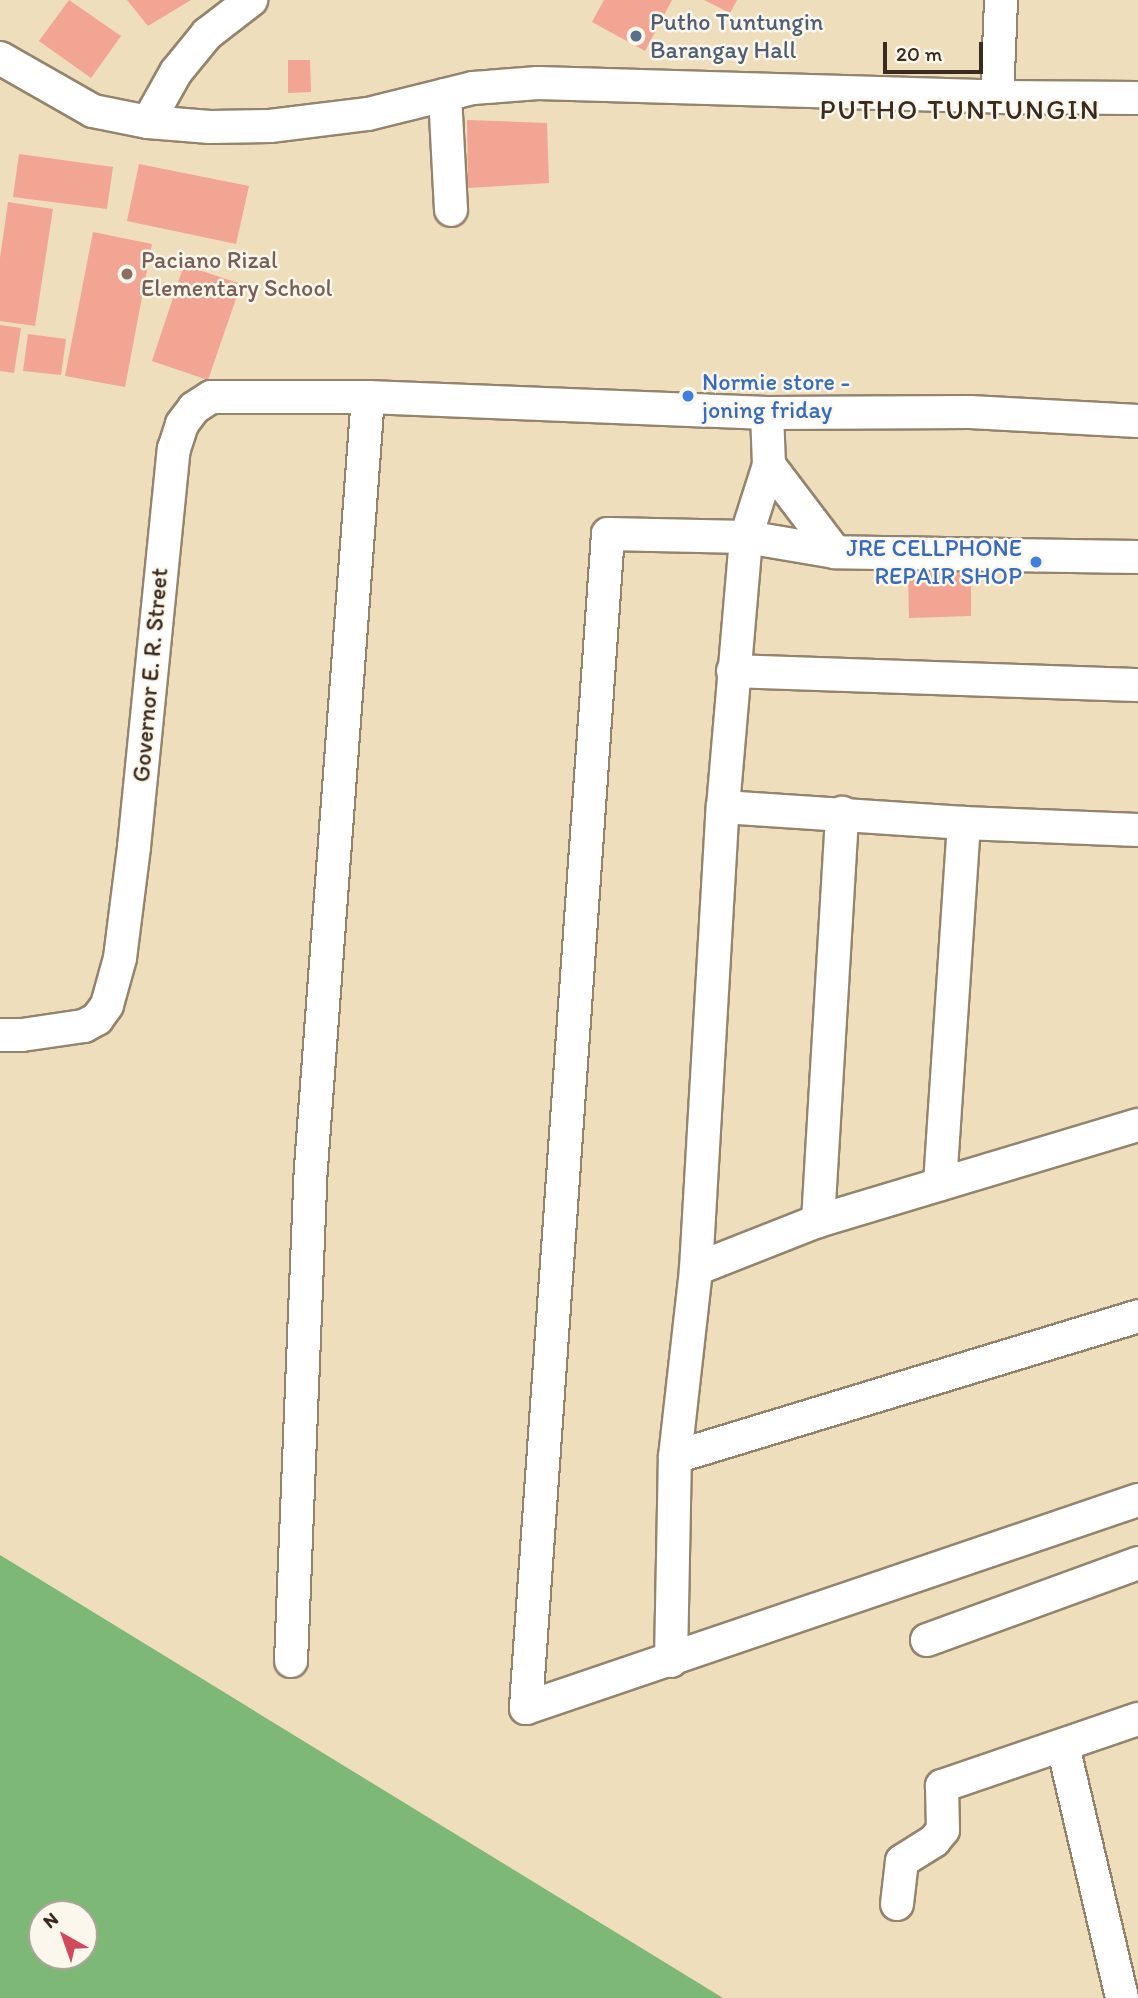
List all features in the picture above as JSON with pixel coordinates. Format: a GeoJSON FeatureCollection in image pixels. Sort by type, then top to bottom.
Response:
{"type":"FeatureCollection","features":[{"type":"Feature","properties":{"kind":"street"},"geometry":{"type":"LineString","coordinates":[[148,122],[176,72],[207,33],[251,0]]}},
{"type":"Feature","properties":{"kind":"street"},"geometry":{"type":"LineString","coordinates":[[997,97],[1001,0]]}},
{"type":"Feature","properties":{"kind":"street"},"geometry":{"type":"LineString","coordinates":[[0,58],[93,111],[148,122],[210,127],[270,126],[368,114],[472,88],[538,83],[997,97],[1138,98]]}},
{"type":"Feature","properties":{"kind":"street"},"geometry":{"type":"LineString","coordinates":[[445,95],[451,210]]}},
{"type":"Feature","properties":{"kind":"street","name":"Governor E. R. Street"},"geometry":{"type":"LineString","coordinates":[[0,1035],[22,1035],[84,1026],[97,1019],[107,1005],[120,958],[134,847],[174,449],[182,424],[194,408],[211,397],[368,397],[767,413],[970,412],[1138,421]]}},
{"type":"Feature","properties":{"kind":"street"},"geometry":{"type":"LineString","coordinates":[[292,1661],[311,1167],[368,397]]}},
{"type":"Feature","properties":{"kind":"street"},"geometry":{"type":"LineString","coordinates":[[671,1661],[675,1457],[696,1269],[733,671],[746,537],[769,465],[767,413]]}},
{"type":"Feature","properties":{"kind":"street"},"geometry":{"type":"LineString","coordinates":[[769,465],[835,552]]}},
{"type":"Feature","properties":{"kind":"street"},"geometry":{"type":"LineString","coordinates":[[1138,557],[835,552],[746,537],[608,534],[526,1708],[671,1661],[1138,1500]]}},
{"type":"Feature","properties":{"kind":"street"},"geometry":{"type":"LineString","coordinates":[[733,671],[1138,685]]}},
{"type":"Feature","properties":{"kind":"street"},"geometry":{"type":"LineString","coordinates":[[723,807],[964,823],[1138,830]]}},
{"type":"Feature","properties":{"kind":"street"},"geometry":{"type":"LineString","coordinates":[[818,1221],[842,813]]}},
{"type":"Feature","properties":{"kind":"street"},"geometry":{"type":"LineString","coordinates":[[940,1184],[964,823]]}},
{"type":"Feature","properties":{"kind":"street"},"geometry":{"type":"LineString","coordinates":[[696,1269],[818,1221],[1138,1125]]}},
{"type":"Feature","properties":{"kind":"street"},"geometry":{"type":"LineString","coordinates":[[675,1457],[1138,1316]]}},
{"type":"Feature","properties":{"kind":"street"},"geometry":{"type":"LineString","coordinates":[[927,1640],[1138,1563]]}},
{"type":"Feature","properties":{"kind":"street"},"geometry":{"type":"LineString","coordinates":[[897,1904],[902,1861],[934,1841],[943,1830],[943,1786],[1138,1719]]}},
{"type":"Feature","properties":{"kind":"street"},"geometry":{"type":"LineString","coordinates":[[1063,1746],[1122,1998]]}},
{"type":"Feature","properties":{"kind":"green space"},"geometry":{"type":"Polygon","coordinates":[[[0,1555],[723,1998],[0,1998],[0,1555]]]}},
{"type":"Feature","properties":{"kind":"building"},"geometry":{"type":"Polygon","coordinates":[[[69,0],[121,36],[91,78],[39,41],[69,0]]]}},
{"type":"Feature","properties":{"kind":"building"},"geometry":{"type":"Polygon","coordinates":[[[127,0],[191,0],[148,26],[127,0]]]}},
{"type":"Feature","properties":{"kind":"building","name":"Putho Tuntungin Barangay Hall"},"geometry":{"type":"Polygon","coordinates":[[[604,0],[672,0],[645,51],[592,22],[604,0]]]}},
{"type":"Feature","properties":{"kind":"building"},"geometry":{"type":"Polygon","coordinates":[[[704,0],[737,0],[730,13],[704,0]]]}},
{"type":"Feature","properties":{"kind":"building"},"geometry":{"type":"Polygon","coordinates":[[[288,60],[310,60],[311,92],[288,93],[288,60]]]}},
{"type":"Feature","properties":{"kind":"building"},"geometry":{"type":"Polygon","coordinates":[[[467,120],[547,123],[549,183],[468,188],[467,120]]]}},
{"type":"Feature","properties":{"kind":"building"},"geometry":{"type":"Polygon","coordinates":[[[19,154],[113,167],[107,209],[13,197],[19,154]]]}},
{"type":"Feature","properties":{"kind":"building"},"geometry":{"type":"Polygon","coordinates":[[[139,164],[249,186],[236,244],[127,221],[139,164]]]}},
{"type":"Feature","properties":{"kind":"building"},"geometry":{"type":"Polygon","coordinates":[[[8,202],[53,209],[35,326],[0,321],[0,258],[8,202]]]}},
{"type":"Feature","properties":{"kind":"building"},"geometry":{"type":"Polygon","coordinates":[[[93,232],[152,244],[125,387],[65,376],[93,232]]]}},
{"type":"Feature","properties":{"kind":"building"},"geometry":{"type":"Polygon","coordinates":[[[184,265],[241,284],[208,380],[152,361],[184,265]]]}},
{"type":"Feature","properties":{"kind":"building"},"geometry":{"type":"Polygon","coordinates":[[[0,325],[21,328],[14,373],[0,371],[0,325]]]}},
{"type":"Feature","properties":{"kind":"building"},"geometry":{"type":"Polygon","coordinates":[[[28,334],[66,339],[61,375],[23,371],[28,334]]]}},
{"type":"Feature","properties":{"kind":"building"},"geometry":{"type":"Polygon","coordinates":[[[971,572],[971,616],[909,618],[908,573],[971,572]]]}},
{"type":"Feature","properties":{"kind":"place","name":"Putho Tuntungin Barangay Hall"},"geometry":{"type":"Point","coordinates":[636,36]}},
{"type":"Feature","properties":{"kind":"place","name":"Paciano Rizal Elementary School"},"geometry":{"type":"Point","coordinates":[127,274]}},
{"type":"Feature","properties":{"kind":"place","name":"Normie store - joning friday"},"geometry":{"type":"Point","coordinates":[688,396]}},
{"type":"Feature","properties":{"kind":"place","name":"JRE CELLPHONE REPAIR SHOP"},"geometry":{"type":"Point","coordinates":[1036,562]}},
{"type":"Feature","properties":{"kind":"district","name":"PUTHO TUNTUNGIN"},"geometry":{"type":"Point","coordinates":[960,109]}}]}
